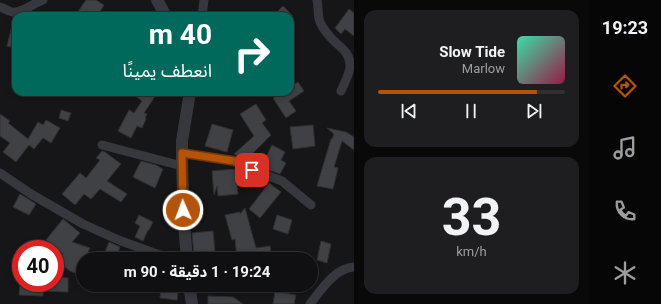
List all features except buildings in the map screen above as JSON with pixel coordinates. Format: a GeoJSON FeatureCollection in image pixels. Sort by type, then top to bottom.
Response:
{"type":"FeatureCollection","features":[{"type":"Feature","properties":{"kind":"street"},"geometry":{"type":"LineString","coordinates":[[0,7],[12,12],[18,12],[36,2],[43,0]]}},
{"type":"Feature","properties":{"kind":"street"},"geometry":{"type":"LineString","coordinates":[[157,0],[164,12]]}},
{"type":"Feature","properties":{"kind":"street"},"geometry":{"type":"LineString","coordinates":[[202,12],[204,0]]}},
{"type":"Feature","properties":{"kind":"street"},"geometry":{"type":"LineString","coordinates":[[317,0],[320,22],[324,29],[349,56],[350,69],[341,91]]}},
{"type":"Feature","properties":{"kind":"street"},"geometry":{"type":"LineString","coordinates":[[186,252],[184,224],[182,141],[189,96]]}},
{"type":"Feature","properties":{"kind":"street"},"geometry":{"type":"LineString","coordinates":[[102,145],[182,166]]}},
{"type":"Feature","properties":{"kind":"street"},"geometry":{"type":"LineString","coordinates":[[182,153],[234,161],[252,170],[282,181],[311,205]]}},
{"type":"Feature","properties":{"kind":"street"},"geometry":{"type":"LineString","coordinates":[[0,173],[82,224],[121,241],[152,252]]}},
{"type":"Feature","properties":{"kind":"street"},"geometry":{"type":"LineString","coordinates":[[310,304],[323,287],[336,274],[343,269],[354,267]]}},
{"type":"Feature","properties":{"kind":"street"},"geometry":{"type":"LineString","coordinates":[[190,292],[192,304]]}},
{"type":"Feature","properties":{"kind":"route"},"geometry":{"type":"LineString","coordinates":[[183,210],[182,153],[234,161],[252,170]]}}]}
